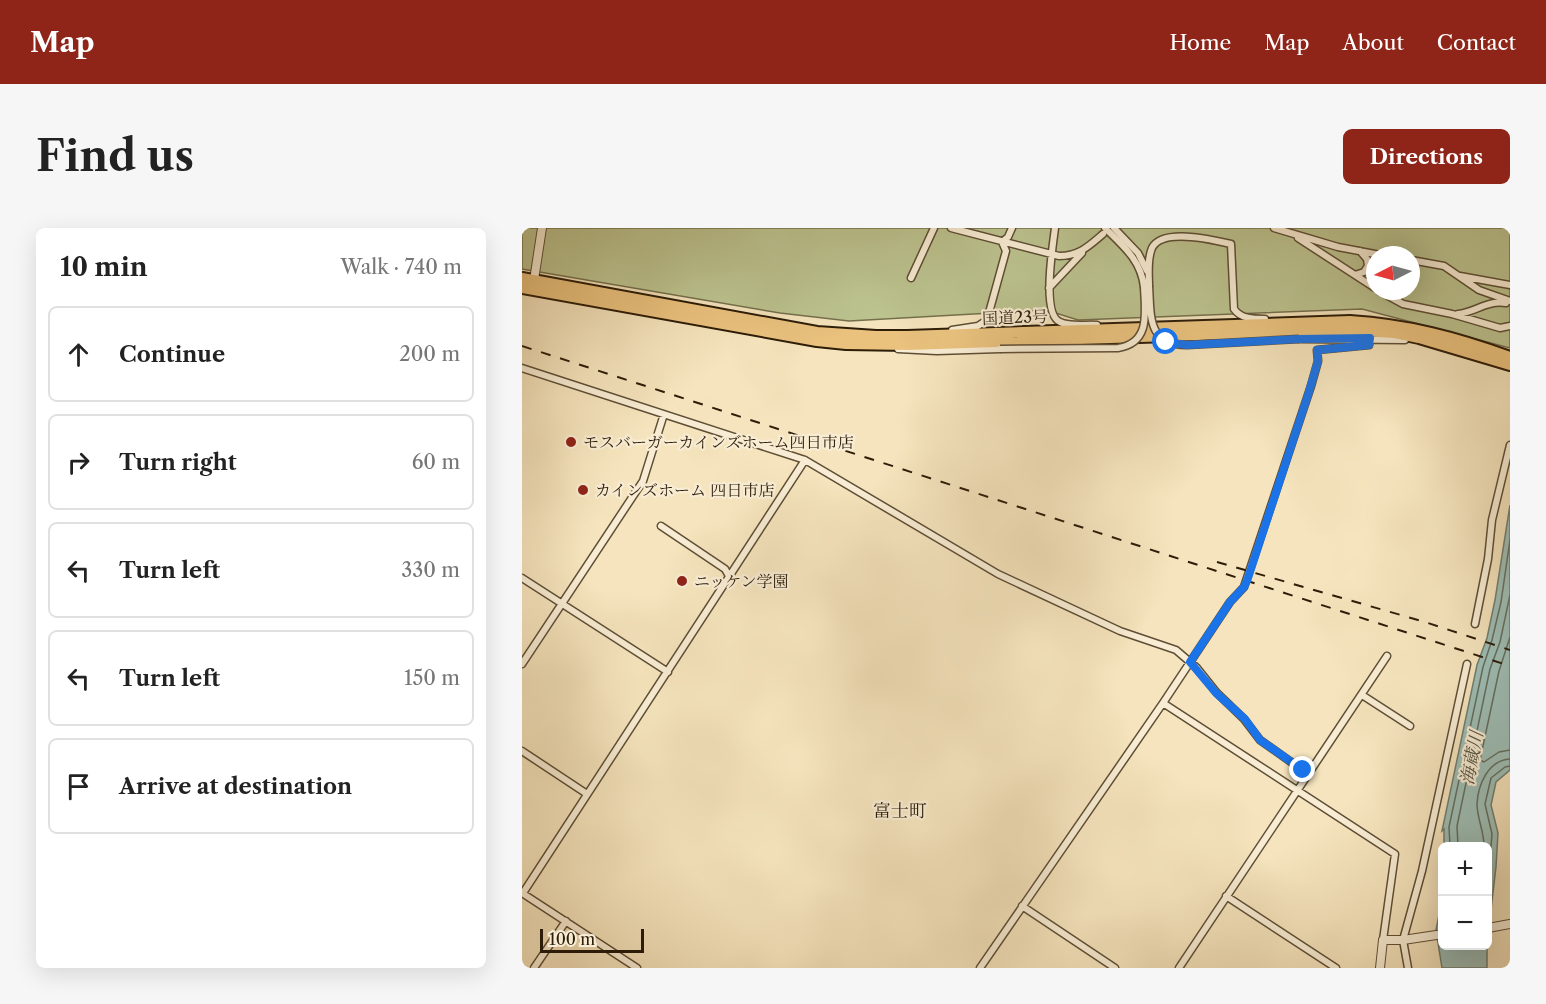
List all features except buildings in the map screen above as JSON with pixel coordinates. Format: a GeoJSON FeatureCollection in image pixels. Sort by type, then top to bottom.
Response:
{"type":"FeatureCollection","features":[{"type":"Feature","properties":{"kind":"highway","name":"国道23号"},"geometry":{"type":"LineString","coordinates":[[522,278],[817,332],[856,336],[1350,321],[1420,329],[1468,342],[1510,357]]}},
{"type":"Feature","properties":{"kind":"highway","name":"国道23号"},"geometry":{"type":"LineString","coordinates":[[522,288],[846,344],[908,345],[1344,330],[1411,336],[1510,365]]}},
{"type":"Feature","properties":{"kind":"street"},"geometry":{"type":"LineString","coordinates":[[534,280],[542,228]]}},
{"type":"Feature","properties":{"kind":"street"},"geometry":{"type":"LineString","coordinates":[[911,278],[934,228]]}},
{"type":"Feature","properties":{"kind":"street"},"geometry":{"type":"LineString","coordinates":[[951,228],[1052,255],[1072,255],[1087,248]]}},
{"type":"Feature","properties":{"kind":"street"},"geometry":{"type":"LineString","coordinates":[[1002,242],[1008,237],[1012,228]]}},
{"type":"Feature","properties":{"kind":"street"},"geometry":{"type":"LineString","coordinates":[[1055,228],[1049,288],[1051,311],[1054,318],[1060,322],[1163,327]]}},
{"type":"Feature","properties":{"kind":"street"},"geometry":{"type":"LineString","coordinates":[[846,344],[909,351],[1118,348],[1132,344],[1138,339],[1144,324],[1148,275],[1142,259],[1114,228]]}},
{"type":"Feature","properties":{"kind":"street"},"geometry":{"type":"LineString","coordinates":[[1274,228],[1338,247],[1366,252]]}},
{"type":"Feature","properties":{"kind":"street"},"geometry":{"type":"LineString","coordinates":[[1049,288],[1104,231],[1136,261],[1147,287],[1156,333],[1171,344],[1370,338],[1404,339],[1464,350]]}},
{"type":"Feature","properties":{"kind":"street"},"geometry":{"type":"LineString","coordinates":[[1286,232],[1366,282]]}},
{"type":"Feature","properties":{"kind":"street"},"geometry":{"type":"LineString","coordinates":[[1147,287],[1151,252],[1156,241],[1173,234],[1210,239],[1231,244],[1232,305],[1238,314],[1256,319],[1350,321]]}},
{"type":"Feature","properties":{"kind":"street"},"geometry":{"type":"LineString","coordinates":[[907,336],[974,327],[985,322],[1006,251],[1002,242]]}},
{"type":"Feature","properties":{"kind":"street"},"geometry":{"type":"LineString","coordinates":[[1355,275],[1365,272],[1368,267],[1367,259],[1359,251]]}},
{"type":"Feature","properties":{"kind":"street"},"geometry":{"type":"LineString","coordinates":[[1420,262],[1444,266],[1479,290],[1510,302]]}},
{"type":"Feature","properties":{"kind":"street"},"geometry":{"type":"LineString","coordinates":[[1460,276],[1510,285]]}},
{"type":"Feature","properties":{"kind":"street"},"geometry":{"type":"LineString","coordinates":[[1396,300],[1403,304],[1452,314],[1500,328],[1510,326]]}},
{"type":"Feature","properties":{"kind":"street"},"geometry":{"type":"LineString","coordinates":[[1452,314],[1467,313],[1493,302],[1510,302]]}},
{"type":"Feature","properties":{"kind":"street"},"geometry":{"type":"LineString","coordinates":[[980,968],[1230,602],[1244,587],[1318,361],[1317,350],[1369,345],[1370,338]]}},
{"type":"Feature","properties":{"kind":"street"},"geometry":{"type":"LineString","coordinates":[[522,368],[805,460],[998,574],[1120,631],[1176,650],[1190,662],[1216,693],[1245,719],[1260,740],[1308,774]]}},
{"type":"Feature","properties":{"kind":"street"},"geometry":{"type":"LineString","coordinates":[[522,664],[643,481],[664,414]]}},
{"type":"Feature","properties":{"kind":"street"},"geometry":{"type":"LineString","coordinates":[[1475,624],[1488,559],[1492,520],[1510,446]]}},
{"type":"Feature","properties":{"kind":"street"},"geometry":{"type":"LineString","coordinates":[[637,968],[523,893],[805,460]]}},
{"type":"Feature","properties":{"kind":"street"},"geometry":{"type":"LineString","coordinates":[[662,526],[725,570],[729,576]]}},
{"type":"Feature","properties":{"kind":"street"},"geometry":{"type":"LineString","coordinates":[[522,578],[668,672]]}},
{"type":"Feature","properties":{"kind":"street"},"geometry":{"type":"LineString","coordinates":[[1179,968],[1387,656]]}},
{"type":"Feature","properties":{"kind":"street"},"geometry":{"type":"LineString","coordinates":[[1408,968],[1404,940],[1422,870],[1467,664]]}},
{"type":"Feature","properties":{"kind":"street"},"geometry":{"type":"LineString","coordinates":[[1362,695],[1410,726]]}},
{"type":"Feature","properties":{"kind":"street"},"geometry":{"type":"LineString","coordinates":[[1163,703],[1395,854],[1380,968]]}},
{"type":"Feature","properties":{"kind":"street"},"geometry":{"type":"LineString","coordinates":[[522,751],[587,794]]}},
{"type":"Feature","properties":{"kind":"street"},"geometry":{"type":"LineString","coordinates":[[1226,896],[1336,968]]}},
{"type":"Feature","properties":{"kind":"street"},"geometry":{"type":"LineString","coordinates":[[1022,906],[1114,968]]}},
{"type":"Feature","properties":{"kind":"street"},"geometry":{"type":"LineString","coordinates":[[534,968],[566,921]]}},
{"type":"Feature","properties":{"kind":"street"},"geometry":{"type":"LineString","coordinates":[[1492,927],[1510,924]]}},
{"type":"Feature","properties":{"kind":"street"},"geometry":{"type":"LineString","coordinates":[[1383,940],[1404,940],[1438,935]]}},
{"type":"Feature","properties":{"kind":"green space"},"geometry":{"type":"Polygon","coordinates":[[[522,228],[1510,228],[1510,348],[1362,309],[1078,320],[1046,310],[849,321],[780,313],[522,269],[522,228]]]}},
{"type":"Feature","properties":{"kind":"water","name":"海蔵川"},"geometry":{"type":"Polygon","coordinates":[[[1510,505],[1510,770],[1496,782],[1491,805],[1498,833],[1492,901],[1492,842],[1444,842],[1444,829],[1442,831],[1477,665],[1487,638],[1510,505]]]}},
{"type":"Feature","properties":{"kind":"water"},"geometry":{"type":"Polygon","coordinates":[[[1438,920],[1438,943],[1436,930],[1438,920]]]}},
{"type":"Feature","properties":{"kind":"water"},"geometry":{"type":"Polygon","coordinates":[[[1439,950],[1487,950],[1487,968],[1442,968],[1439,950]]]}},
{"type":"Feature","properties":{"kind":"railway"},"geometry":{"type":"LineString","coordinates":[[522,346],[1510,666]]}},
{"type":"Feature","properties":{"kind":"railway"},"geometry":{"type":"LineString","coordinates":[[1217,562],[1425,622],[1510,650]]}},
{"type":"Feature","properties":{"kind":"place","name":"モスバーガーカインズホーム四日市店"},"geometry":{"type":"Point","coordinates":[571,442]}},
{"type":"Feature","properties":{"kind":"place","name":"カインズホーム 四日市店"},"geometry":{"type":"Point","coordinates":[583,490]}},
{"type":"Feature","properties":{"kind":"place","name":"ニッケン学園"},"geometry":{"type":"Point","coordinates":[682,581]}},
{"type":"Feature","properties":{"kind":"district","name":"富士町"},"geometry":{"type":"Point","coordinates":[900,811]}},
{"type":"Feature","properties":{"kind":"route"},"geometry":{"type":"LineString","coordinates":[[1166,342],[1187,345],[1370,338],[1369,345],[1317,350],[1318,361],[1308,395],[1283,465],[1247,581],[1230,602],[1190,662],[1216,693],[1245,719],[1254,735],[1303,770]]}}]}
